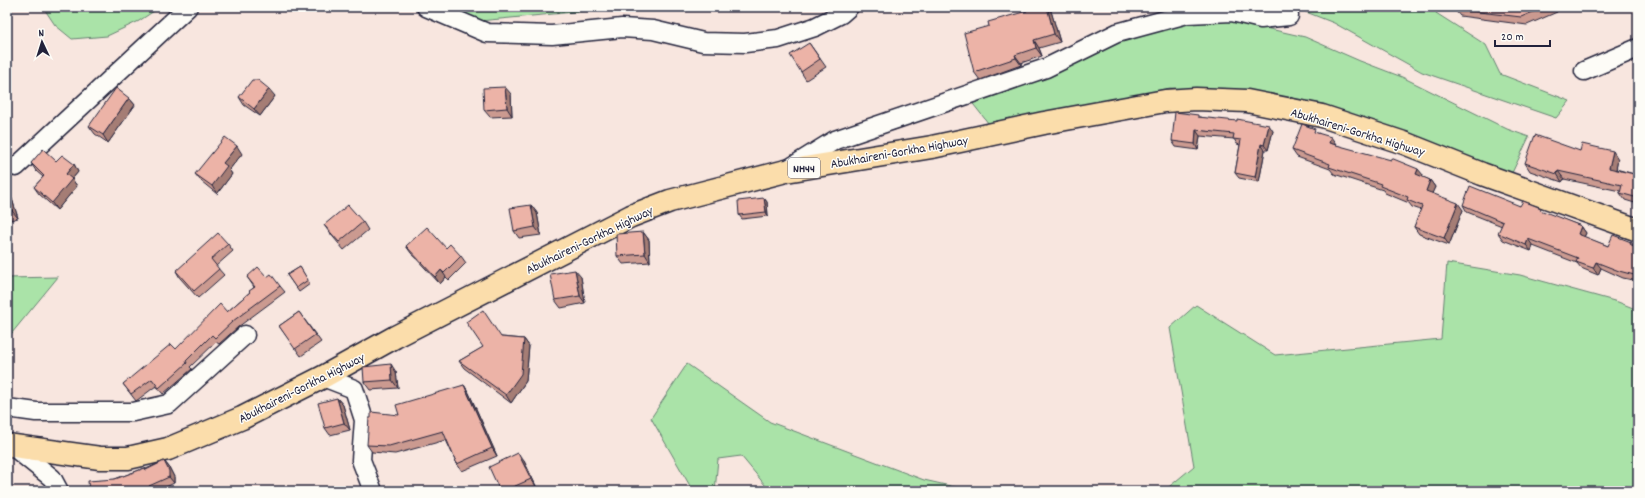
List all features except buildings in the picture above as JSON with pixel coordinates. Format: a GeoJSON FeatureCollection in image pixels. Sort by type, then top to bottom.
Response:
{"type":"FeatureCollection","features":[{"type":"Feature","properties":{"kind":"main road","name":"Abukhaireni-Gorkha Highway"},"geometry":{"type":"LineString","coordinates":[[9,445],[100,458],[128,458],[168,449],[234,421],[323,377],[395,337],[631,216],[670,201],[786,171],[932,147],[1044,123],[1165,101],[1196,99],[1246,100],[1322,116],[1404,143],[1482,174],[1638,230]]}},
{"type":"Feature","properties":{"kind":"street"},"geometry":{"type":"LineString","coordinates":[[16,167],[188,7]]}},
{"type":"Feature","properties":{"kind":"street"},"geometry":{"type":"LineString","coordinates":[[426,7],[487,33],[552,35],[622,28],[653,30],[703,42],[745,43],[778,39],[815,27],[841,14],[849,7]]}},
{"type":"Feature","properties":{"kind":"street"},"geometry":{"type":"LineString","coordinates":[[786,171],[835,140],[1046,68],[1117,33],[1187,14],[1232,12],[1261,19],[1289,16],[1285,7]]}},
{"type":"Feature","properties":{"kind":"street"},"geometry":{"type":"LineString","coordinates":[[1584,72],[1638,48]]}},
{"type":"Feature","properties":{"kind":"street"},"geometry":{"type":"LineString","coordinates":[[7,408],[36,412],[133,412],[170,404],[244,335]]}},
{"type":"Feature","properties":{"kind":"street"},"geometry":{"type":"LineString","coordinates":[[323,377],[354,389],[364,420],[360,460],[373,491]]}},
{"type":"Feature","properties":{"kind":"street"},"geometry":{"type":"LineString","coordinates":[[9,445],[52,478],[59,491]]}},
{"type":"Feature","properties":{"kind":"green space"},"geometry":{"type":"Polygon","coordinates":[[[43,7],[160,7],[139,21],[107,36],[72,39],[55,25],[43,7]]]}},
{"type":"Feature","properties":{"kind":"green space"},"geometry":{"type":"Polygon","coordinates":[[[439,7],[609,7],[606,9],[479,21],[439,7]]]}},
{"type":"Feature","properties":{"kind":"green space"},"geometry":{"type":"Polygon","coordinates":[[[1300,7],[1441,7],[1436,13],[1486,45],[1500,74],[1570,101],[1556,118],[1422,72],[1334,23],[1301,10],[1300,7]]]}},
{"type":"Feature","properties":{"kind":"green space"},"geometry":{"type":"Polygon","coordinates":[[[1193,20],[1230,20],[1305,37],[1360,61],[1402,77],[1507,129],[1529,137],[1511,175],[1412,135],[1323,104],[1241,92],[1170,88],[1065,111],[996,133],[970,100],[1054,75],[1118,39],[1193,20]]]}},
{"type":"Feature","properties":{"kind":"green space"},"geometry":{"type":"Polygon","coordinates":[[[1447,263],[1520,275],[1618,302],[1638,310],[1638,491],[1164,491],[1194,466],[1170,328],[1196,305],[1275,355],[1441,339],[1447,263]]]}},
{"type":"Feature","properties":{"kind":"green space"},"geometry":{"type":"Polygon","coordinates":[[[58,277],[7,339],[7,278],[58,277]]]}},
{"type":"Feature","properties":{"kind":"green space"},"geometry":{"type":"Polygon","coordinates":[[[687,364],[770,422],[924,480],[972,491],[770,491],[741,456],[718,459],[715,491],[693,491],[651,418],[687,364]]]}}]}
